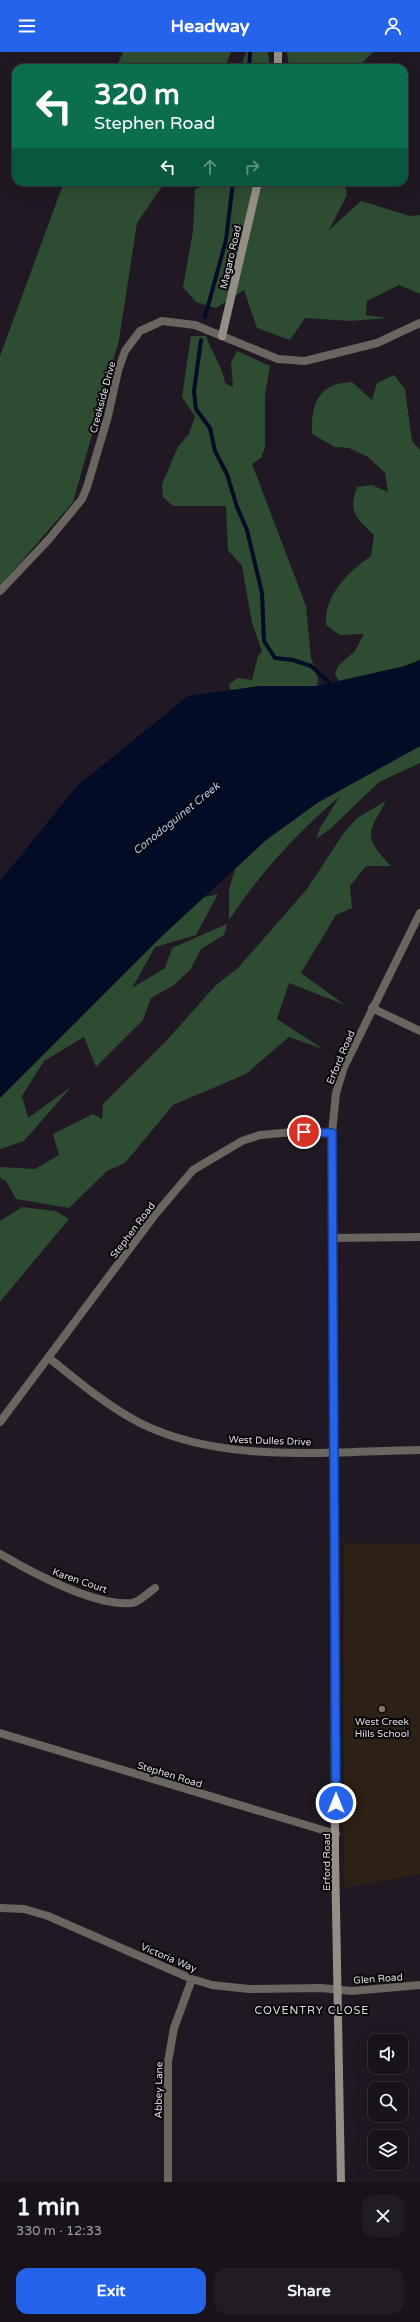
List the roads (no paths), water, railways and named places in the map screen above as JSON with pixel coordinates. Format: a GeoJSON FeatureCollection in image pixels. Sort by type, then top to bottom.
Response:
{"type":"FeatureCollection","features":[{"type":"Feature","properties":{"kind":"street"},"geometry":{"type":"LineString","coordinates":[[278,52],[278,64]]}},
{"type":"Feature","properties":{"kind":"street","name":"Magaro Road"},"geometry":{"type":"LineString","coordinates":[[222,336],[257,186]]}},
{"type":"Feature","properties":{"kind":"street","name":"Creekside Drive"},"geometry":{"type":"LineString","coordinates":[[0,591],[50,538],[82,499],[108,416],[118,371],[133,338],[150,325],[173,321],[195,325],[278,359],[305,361],[377,343],[420,322]]}},
{"type":"Feature","properties":{"kind":"street","name":"Erford Road"},"geometry":{"type":"LineString","coordinates":[[340,2182],[337,1990],[332,1133],[336,1092],[344,1067],[420,913]]}},
{"type":"Feature","properties":{"kind":"street"},"geometry":{"type":"LineString","coordinates":[[372,1008],[420,1031]]}},
{"type":"Feature","properties":{"kind":"street","name":"Stephen Road"},"geometry":{"type":"LineString","coordinates":[[0,1422],[154,1216],[193,1170],[242,1141],[260,1135],[293,1132],[332,1133]]}},
{"type":"Feature","properties":{"kind":"street"},"geometry":{"type":"LineString","coordinates":[[332,1238],[420,1237]]}},
{"type":"Feature","properties":{"kind":"street","name":"West Dulles Drive"},"geometry":{"type":"LineString","coordinates":[[49,1358],[112,1406],[140,1422],[164,1433],[235,1450],[334,1452],[420,1450]]}},
{"type":"Feature","properties":{"kind":"street","name":"Karen Court"},"geometry":{"type":"LineString","coordinates":[[0,1554],[44,1578],[114,1603],[134,1603],[155,1588]]}},
{"type":"Feature","properties":{"kind":"street","name":"Stephen Road"},"geometry":{"type":"LineString","coordinates":[[0,1733],[336,1834]]}},
{"type":"Feature","properties":{"kind":"street","name":"Victoria Way"},"geometry":{"type":"LineString","coordinates":[[0,1908],[24,1909],[54,1918],[192,1979],[212,1985],[249,1989],[321,1988],[337,1990]]}},
{"type":"Feature","properties":{"kind":"street","name":"Abbey Lane"},"geometry":{"type":"LineString","coordinates":[[168,2182],[168,2062],[174,2028],[192,1979]]}},
{"type":"Feature","properties":{"kind":"street","name":"Glen Road"},"geometry":{"type":"LineString","coordinates":[[337,1990],[382,1989],[420,1985]]}},
{"type":"Feature","properties":{"kind":"water","name":"Conodoguinet Creek"},"geometry":{"type":"Polygon","coordinates":[[[420,660],[420,746],[317,803],[266,840],[161,937],[0,1098],[0,881],[77,786],[188,696],[259,686],[317,686],[405,666],[420,660]]]}},
{"type":"Feature","properties":{"kind":"waterway"},"geometry":{"type":"LineString","coordinates":[[249,64],[250,52]]}},
{"type":"Feature","properties":{"kind":"waterway"},"geometry":{"type":"LineString","coordinates":[[205,317],[226,240],[233,186]]}},
{"type":"Feature","properties":{"kind":"waterway"},"geometry":{"type":"LineString","coordinates":[[201,340],[194,391],[196,409],[210,428],[215,451],[227,474],[237,507],[247,530],[262,593],[264,641],[275,658],[293,660],[311,666],[333,686]]}},
{"type":"Feature","properties":{"kind":"place","name":"West Creek Hills School"},"geometry":{"type":"Point","coordinates":[382,1709]}},
{"type":"Feature","properties":{"kind":"district","name":"COVENTRY CLOSE"},"geometry":{"type":"Point","coordinates":[312,2010]}}]}
